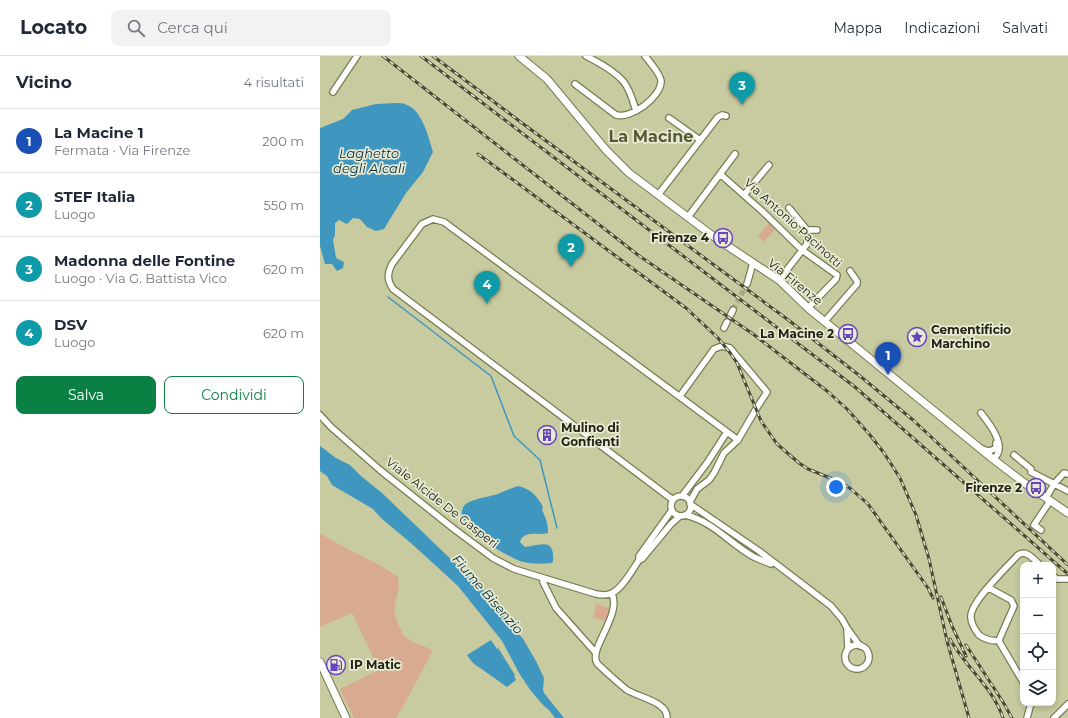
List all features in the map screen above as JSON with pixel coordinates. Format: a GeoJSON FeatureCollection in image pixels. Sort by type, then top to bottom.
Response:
{"type":"FeatureCollection","features":[{"type":"Feature","properties":{"kind":"main road","name":"Via Firenze"},"geometry":{"type":"LineString","coordinates":[[519,56],[547,79],[606,150],[624,168],[688,217],[779,280],[808,308],[993,459],[1068,513]]}},
{"type":"Feature","properties":{"kind":"main road"},"geometry":{"type":"LineString","coordinates":[[320,662],[346,718]]}},
{"type":"Feature","properties":{"kind":"main road"},"geometry":{"type":"LineString","coordinates":[[320,673],[341,718]]}},
{"type":"Feature","properties":{"kind":"street"},"geometry":{"type":"LineString","coordinates":[[333,92],[357,56]]}},
{"type":"Feature","properties":{"kind":"street"},"geometry":{"type":"LineString","coordinates":[[586,56],[602,64],[624,81],[636,111]]}},
{"type":"Feature","properties":{"kind":"street"},"geometry":{"type":"LineString","coordinates":[[575,84],[616,115],[627,115],[636,111],[655,95],[661,83],[661,78],[644,56]]}},
{"type":"Feature","properties":{"kind":"street"},"geometry":{"type":"LineString","coordinates":[[658,195],[718,116],[726,116]]}},
{"type":"Feature","properties":{"kind":"street"},"geometry":{"type":"LineString","coordinates":[[669,118],[700,140]]}},
{"type":"Feature","properties":{"kind":"street"},"geometry":{"type":"LineString","coordinates":[[688,217],[735,154]]}},
{"type":"Feature","properties":{"kind":"street"},"geometry":{"type":"LineString","coordinates":[[744,195],[769,165]]}},
{"type":"Feature","properties":{"kind":"street","name":"Via Antonio Pacinotti"},"geometry":{"type":"LineString","coordinates":[[720,174],[802,250],[837,275],[837,277],[808,308]]}},
{"type":"Feature","properties":{"kind":"street"},"geometry":{"type":"LineString","coordinates":[[779,280],[807,244],[807,230],[789,208]]}},
{"type":"Feature","properties":{"kind":"street"},"geometry":{"type":"LineString","coordinates":[[673,500],[393,289],[389,282],[388,271],[422,224],[432,219],[444,222],[738,440]]}},
{"type":"Feature","properties":{"kind":"street"},"geometry":{"type":"LineString","coordinates":[[807,230],[817,230]]}},
{"type":"Feature","properties":{"kind":"street"},"geometry":{"type":"LineString","coordinates":[[747,284],[753,263]]}},
{"type":"Feature","properties":{"kind":"street"},"geometry":{"type":"LineString","coordinates":[[825,321],[857,284],[857,281],[850,271]]}},
{"type":"Feature","properties":{"kind":"street"},"geometry":{"type":"LineString","coordinates":[[727,322],[733,310]]}},
{"type":"Feature","properties":{"kind":"street"},"geometry":{"type":"LineString","coordinates":[[667,718],[664,708],[624,688],[598,665],[595,659],[595,652],[610,621],[614,598],[612,594],[618,589],[639,560],[642,559],[671,524],[690,510],[690,503],[697,489],[714,473],[724,453],[738,440],[767,392],[732,350],[725,346],[717,346],[680,396]]}},
{"type":"Feature","properties":{"kind":"street","name":"Viale Alcide De Gasperi"},"geometry":{"type":"LineString","coordinates":[[320,414],[331,427],[380,470],[493,558],[514,568],[543,578],[596,594],[612,594]]}},
{"type":"Feature","properties":{"kind":"street"},"geometry":{"type":"LineString","coordinates":[[981,414],[993,428],[1002,466]]}},
{"type":"Feature","properties":{"kind":"street"},"geometry":{"type":"LineString","coordinates":[[727,432],[707,463],[682,496],[673,500],[671,505],[672,510],[675,514],[694,517],[704,521],[754,557],[777,566]]}},
{"type":"Feature","properties":{"kind":"street"},"geometry":{"type":"LineString","coordinates":[[980,448],[986,451],[997,449]]}},
{"type":"Feature","properties":{"kind":"street"},"geometry":{"type":"LineString","coordinates":[[993,459],[997,449]]}},
{"type":"Feature","properties":{"kind":"street"},"geometry":{"type":"LineString","coordinates":[[1014,455],[1031,469],[1031,472],[1068,491]]}},
{"type":"Feature","properties":{"kind":"street"},"geometry":{"type":"LineString","coordinates":[[707,463],[711,466],[714,473]]}},
{"type":"Feature","properties":{"kind":"street"},"geometry":{"type":"LineString","coordinates":[[1041,530],[1034,525],[1054,484],[1064,473],[1068,474]]}},
{"type":"Feature","properties":{"kind":"street"},"geometry":{"type":"LineString","coordinates":[[682,496],[832,606],[860,646],[867,652],[869,658],[865,665],[859,669],[852,668],[847,664],[845,654],[848,649],[847,628]]}},
{"type":"Feature","properties":{"kind":"street"},"geometry":{"type":"LineString","coordinates":[[639,560],[639,556],[672,510]]}},
{"type":"Feature","properties":{"kind":"street"},"geometry":{"type":"LineString","coordinates":[[999,640],[990,640],[980,636],[971,618],[973,608],[988,588],[1021,553],[1029,555],[1037,562]]}},
{"type":"Feature","properties":{"kind":"street"},"geometry":{"type":"LineString","coordinates":[[543,578],[543,582],[556,608],[595,652]]}},
{"type":"Feature","properties":{"kind":"street"},"geometry":{"type":"LineString","coordinates":[[1056,578],[1068,579]]}},
{"type":"Feature","properties":{"kind":"street"},"geometry":{"type":"LineString","coordinates":[[988,588],[1011,600],[1014,606],[999,640],[1020,677]]}},
{"type":"Feature","properties":{"kind":"street"},"geometry":{"type":"LineString","coordinates":[[848,649],[854,646],[860,646]]}},
{"type":"Feature","properties":{"kind":"street"},"geometry":{"type":"LineString","coordinates":[[1054,718],[1068,704]]}},
{"type":"Feature","properties":{"kind":"street"},"geometry":{"type":"LineString","coordinates":[[1027,718],[1030,706]]}},
{"type":"Feature","properties":{"kind":"shaded area"},"geometry":{"type":"Polygon","coordinates":[[[769,223],[775,229],[764,242],[758,236],[769,223]]]}},
{"type":"Feature","properties":{"kind":"shaded area"},"geometry":{"type":"Polygon","coordinates":[[[320,533],[398,577],[399,588],[394,611],[398,624],[404,636],[415,643],[433,650],[396,718],[354,718],[340,689],[379,670],[352,613],[320,627],[320,533]]]}},
{"type":"Feature","properties":{"kind":"shaded area"},"geometry":{"type":"Polygon","coordinates":[[[596,604],[611,608],[608,621],[593,618],[596,604]]]}},
{"type":"Feature","properties":{"kind":"water","name":"Laghetto degli Alcali"},"geometry":{"type":"Polygon","coordinates":[[[376,104],[406,104],[417,112],[424,125],[433,152],[423,172],[406,193],[384,229],[376,231],[367,227],[360,219],[353,218],[347,224],[339,220],[335,223],[335,235],[333,240],[336,258],[344,262],[343,268],[337,271],[332,264],[325,264],[320,246],[320,128],[343,119],[352,110],[376,104]]]}},
{"type":"Feature","properties":{"kind":"water"},"geometry":{"type":"Polygon","coordinates":[[[320,446],[336,458],[350,465],[382,493],[486,593],[523,639],[544,678],[544,693],[564,718],[555,718],[531,691],[519,673],[502,641],[458,586],[381,518],[373,509],[332,485],[327,476],[320,471],[320,446]]]}},
{"type":"Feature","properties":{"kind":"water"},"geometry":{"type":"Polygon","coordinates":[[[518,486],[530,491],[543,507],[542,510],[548,530],[548,533],[545,534],[530,534],[524,536],[520,542],[525,547],[542,544],[550,546],[553,554],[553,562],[551,563],[530,563],[516,559],[494,547],[473,531],[465,522],[462,513],[464,506],[475,500],[498,494],[518,486]]]}},
{"type":"Feature","properties":{"kind":"water"},"geometry":{"type":"Polygon","coordinates":[[[491,640],[497,649],[498,648],[515,675],[516,680],[507,687],[473,663],[467,655],[491,640]]]}},
{"type":"Feature","properties":{"kind":"waterway"},"geometry":{"type":"LineString","coordinates":[[388,297],[491,376],[514,436],[540,460],[557,528]]}},
{"type":"Feature","properties":{"kind":"tunnel"},"geometry":{"type":"LineString","coordinates":[[733,310],[747,284]]}},
{"type":"Feature","properties":{"kind":"railway"},"geometry":{"type":"LineString","coordinates":[[383,56],[638,255],[753,334],[827,391],[847,409],[884,453],[900,478],[916,515],[929,559],[947,641],[969,718]]}},
{"type":"Feature","properties":{"kind":"railway"},"geometry":{"type":"LineString","coordinates":[[421,56],[855,387],[1068,574]]}},
{"type":"Feature","properties":{"kind":"railway"},"geometry":{"type":"LineString","coordinates":[[433,56],[787,319],[860,376],[913,420],[1068,565]]}},
{"type":"Feature","properties":{"kind":"railway"},"geometry":{"type":"LineString","coordinates":[[478,154],[686,308],[718,338],[737,363],[761,421],[777,444],[808,469],[840,482],[851,489],[868,504],[928,588],[933,598]]}},
{"type":"Feature","properties":{"kind":"railway"},"geometry":{"type":"LineString","coordinates":[[941,597],[966,656]]}},
{"type":"Feature","properties":{"kind":"railway"},"geometry":{"type":"LineString","coordinates":[[950,639],[963,659],[993,697],[1003,718]]}},
{"type":"Feature","properties":{"kind":"railway"},"geometry":{"type":"LineString","coordinates":[[966,645],[1012,718]]}},
{"type":"Feature","properties":{"kind":"place","name":"Madonna delle Fontine"},"geometry":{"type":"Point","coordinates":[742,105]}},
{"type":"Feature","properties":{"kind":"place","name":"Firenze 4"},"geometry":{"type":"Point","coordinates":[723,238]}},
{"type":"Feature","properties":{"kind":"place","name":"STEF Italia"},"geometry":{"type":"Point","coordinates":[571,267]}},
{"type":"Feature","properties":{"kind":"place","name":"DSV"},"geometry":{"type":"Point","coordinates":[487,304]}},
{"type":"Feature","properties":{"kind":"place","name":"La Macine 2"},"geometry":{"type":"Point","coordinates":[848,334]}},
{"type":"Feature","properties":{"kind":"place","name":"Cementificio Marchino"},"geometry":{"type":"Point","coordinates":[917,337]}},
{"type":"Feature","properties":{"kind":"place","name":"La Macine 1"},"geometry":{"type":"Point","coordinates":[888,375]}},
{"type":"Feature","properties":{"kind":"place","name":"Mulino di Gonfienti"},"geometry":{"type":"Point","coordinates":[547,435]}},
{"type":"Feature","properties":{"kind":"place","name":"Firenze 2"},"geometry":{"type":"Point","coordinates":[1036,488]}},
{"type":"Feature","properties":{"kind":"place","name":"IP Matic"},"geometry":{"type":"Point","coordinates":[336,665]}},
{"type":"Feature","properties":{"kind":"district","name":"La Macine"},"geometry":{"type":"Point","coordinates":[651,136]}},
{"type":"Feature","properties":{"kind":"water label","name":"Fiume Bisenzio"},"geometry":{"type":"Point","coordinates":[488,594]}}]}
